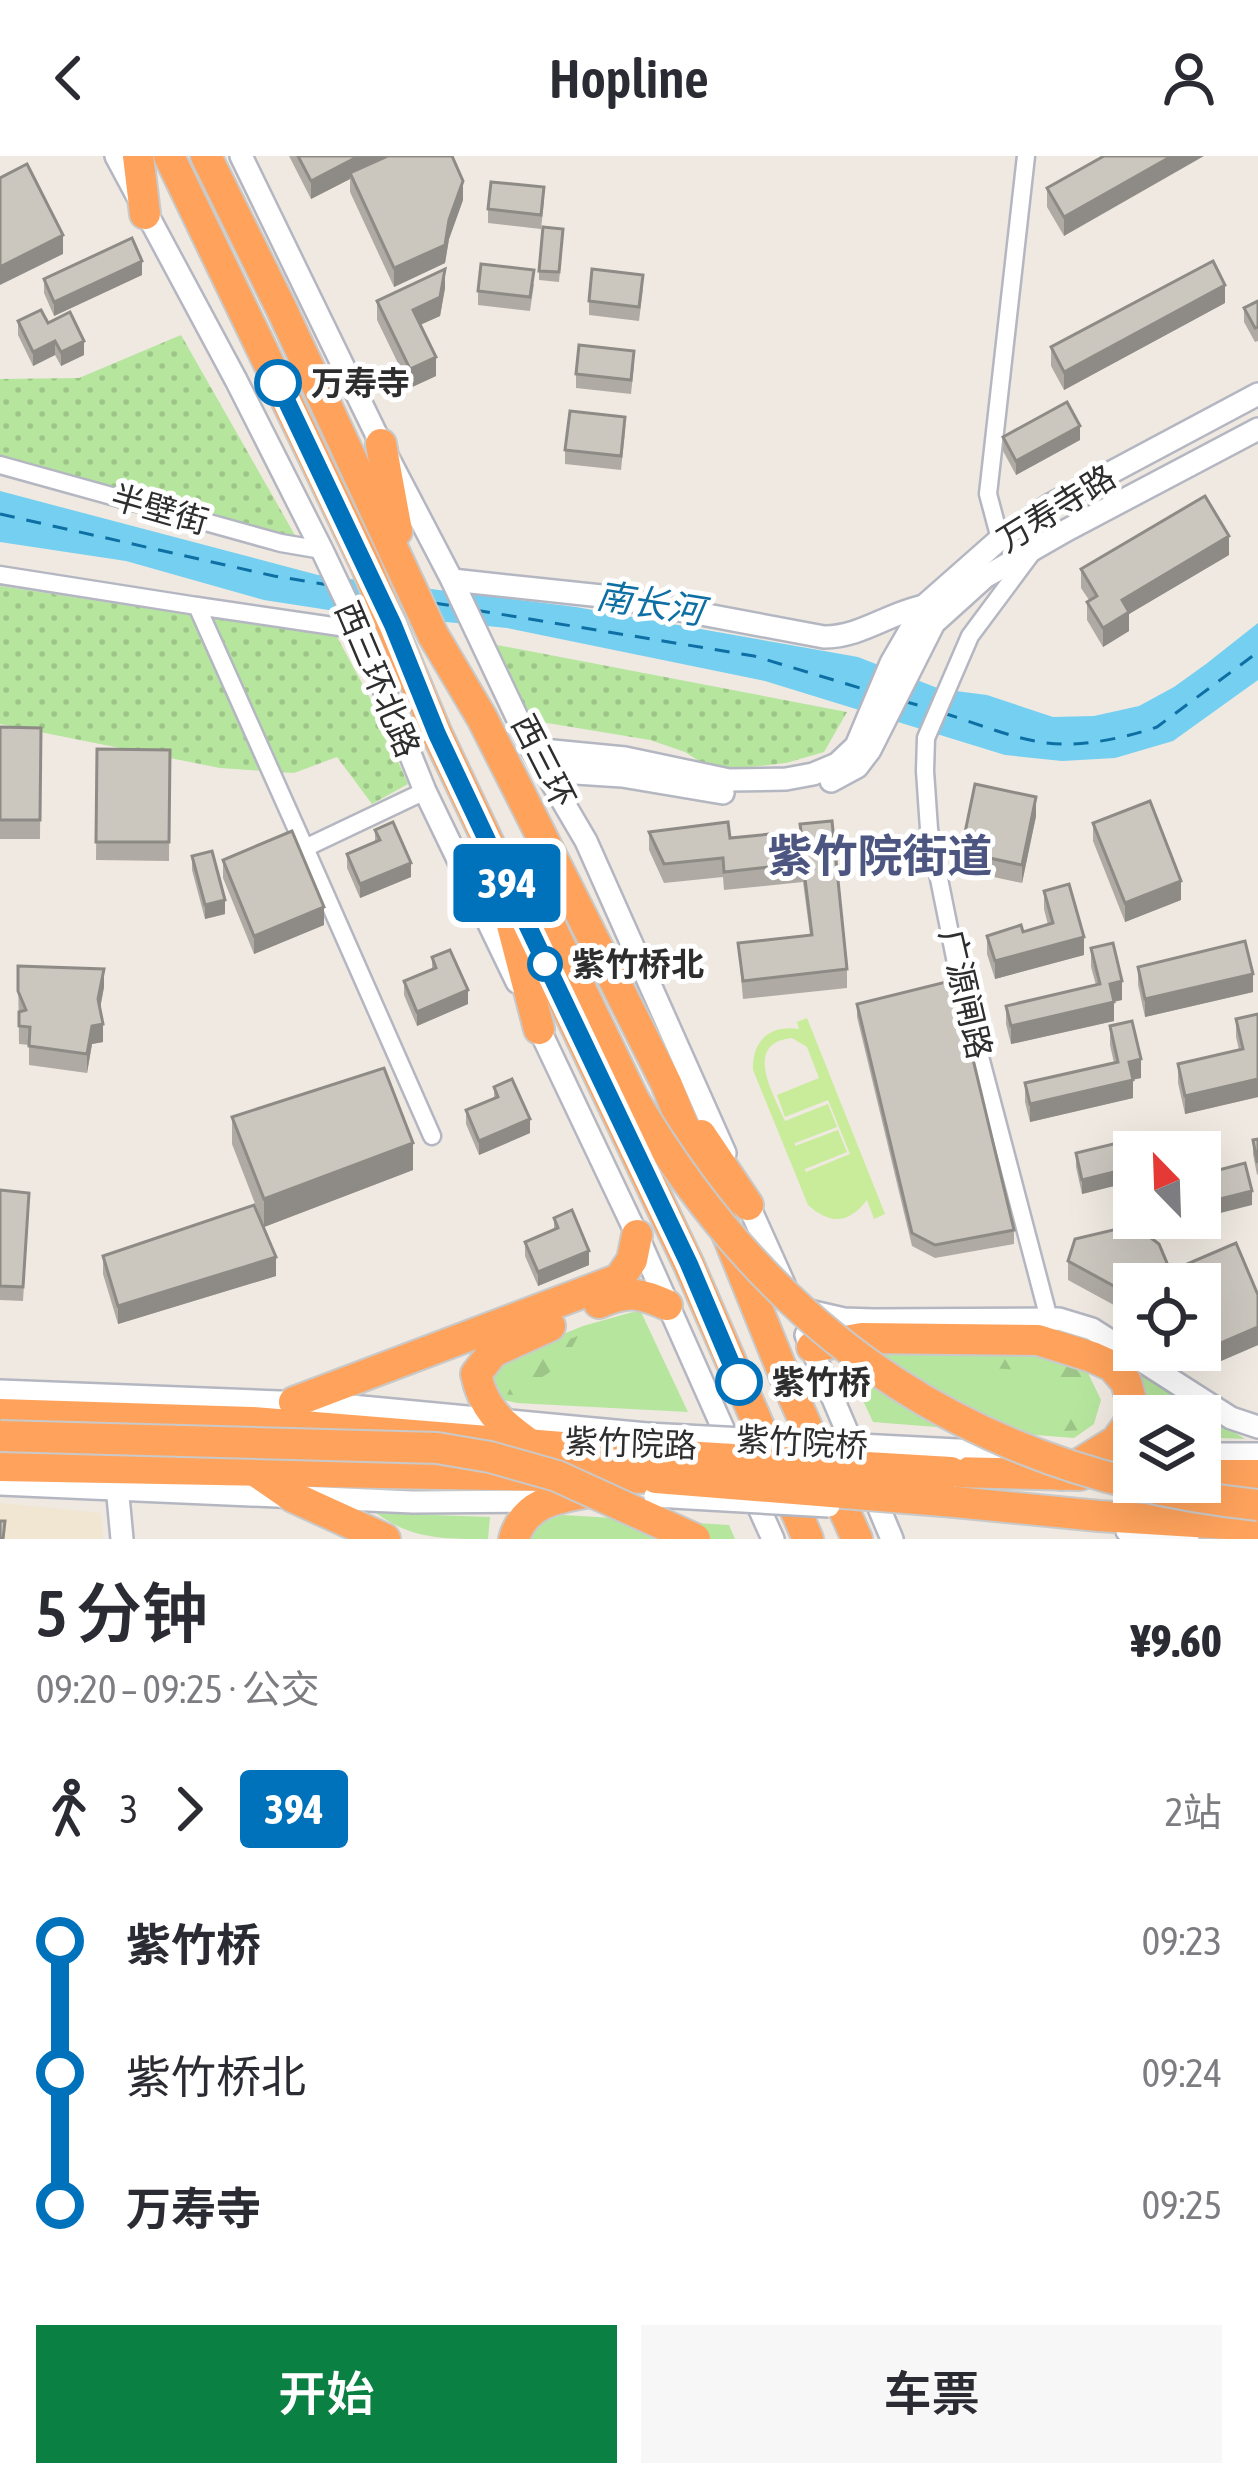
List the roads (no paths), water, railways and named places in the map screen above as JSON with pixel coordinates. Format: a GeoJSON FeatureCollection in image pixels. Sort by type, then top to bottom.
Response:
{"type":"FeatureCollection","features":[{"type":"Feature","properties":{"kind":"highway"},"geometry":{"type":"LineString","coordinates":[[138,156],[145,214]]}},
{"type":"Feature","properties":{"kind":"highway"},"geometry":{"type":"LineString","coordinates":[[170,156],[689,1264],[808,1539]]}},
{"type":"Feature","properties":{"kind":"highway"},"geometry":{"type":"LineString","coordinates":[[206,156],[292,330],[470,724],[857,1539]]}},
{"type":"Feature","properties":{"kind":"highway"},"geometry":{"type":"LineString","coordinates":[[381,443],[404,572]]}},
{"type":"Feature","properties":{"kind":"highway"},"geometry":{"type":"LineString","coordinates":[[393,625],[457,730],[694,1175],[723,1212],[812,1305],[878,1358],[953,1404],[1028,1440],[1113,1467]]}},
{"type":"Feature","properties":{"kind":"highway"},"geometry":{"type":"LineString","coordinates":[[494,855],[539,1029]]}},
{"type":"Feature","properties":{"kind":"highway"},"geometry":{"type":"LineString","coordinates":[[648,1092],[748,1205]]}},
{"type":"Feature","properties":{"kind":"highway"},"geometry":{"type":"LineString","coordinates":[[648,1092],[688,1187],[746,1256],[842,1346],[919,1399],[964,1425],[1110,1479],[1258,1505]]}},
{"type":"Feature","properties":{"kind":"highway"},"geometry":{"type":"LineString","coordinates":[[294,1402],[619,1279],[632,1260],[637,1235]]}},
{"type":"Feature","properties":{"kind":"highway"},"geometry":{"type":"LineString","coordinates":[[530,1444],[496,1420],[476,1375],[483,1362],[493,1352],[614,1296],[636,1292],[668,1304]]}},
{"type":"Feature","properties":{"kind":"highway"},"geometry":{"type":"LineString","coordinates":[[812,1347],[862,1338],[1038,1340],[1112,1366],[1126,1382],[1132,1403],[1129,1423],[1116,1441],[1060,1475]]}},
{"type":"Feature","properties":{"kind":"highway"},"geometry":{"type":"LineString","coordinates":[[16,1394],[137,1418]]}},
{"type":"Feature","properties":{"kind":"highway","name":"紫竹院路"},"geometry":{"type":"LineString","coordinates":[[0,1414],[252,1422],[530,1444],[652,1465]]}},
{"type":"Feature","properties":{"kind":"highway"},"geometry":{"type":"LineString","coordinates":[[0,1436],[437,1448],[490,1456],[556,1476],[695,1539]]}},
{"type":"Feature","properties":{"kind":"highway"},"geometry":{"type":"LineString","coordinates":[[0,1448],[436,1460],[487,1467],[528,1480],[663,1539]]}},
{"type":"Feature","properties":{"kind":"highway"},"geometry":{"type":"LineString","coordinates":[[514,1539],[521,1520],[532,1509],[652,1465]]}},
{"type":"Feature","properties":{"kind":"highway","name":"紫竹院路"},"geometry":{"type":"LineString","coordinates":[[0,1466],[116,1479],[255,1471],[652,1465],[952,1484],[1113,1474]]}},
{"type":"Feature","properties":{"kind":"highway"},"geometry":{"type":"LineString","coordinates":[[255,1471],[292,1497],[385,1539]]}},
{"type":"Feature","properties":{"kind":"highway"},"geometry":{"type":"LineString","coordinates":[[1221,1475],[1258,1475]]}},
{"type":"Feature","properties":{"kind":"highway","name":"紫竹院路"},"geometry":{"type":"LineString","coordinates":[[952,1484],[1113,1528],[1258,1526]]}},
{"type":"Feature","properties":{"kind":"highway"},"geometry":{"type":"LineString","coordinates":[[1221,1490],[1258,1492]]}},
{"type":"Feature","properties":{"kind":"street","name":"西三环北路"},"geometry":{"type":"LineString","coordinates":[[116,156],[325,556],[425,791],[637,1235],[773,1539]]}},
{"type":"Feature","properties":{"kind":"street"},"geometry":{"type":"LineString","coordinates":[[242,156],[532,748],[586,841],[795,1307],[892,1539]]}},
{"type":"Feature","properties":{"kind":"street"},"geometry":{"type":"LineString","coordinates":[[1000,539],[988,494],[1026,156]]}},
{"type":"Feature","properties":{"kind":"street","name":"万寿寺路"},"geometry":{"type":"LineString","coordinates":[[900,666],[924,606],[1000,539],[1050,505],[1258,394]]}},
{"type":"Feature","properties":{"kind":"street","name":"万寿寺路"},"geometry":{"type":"LineString","coordinates":[[900,666],[934,623],[985,577],[1258,429]]}},
{"type":"Feature","properties":{"kind":"street","name":"半壁街"},"geometry":{"type":"LineString","coordinates":[[0,465],[325,556]]}},
{"type":"Feature","properties":{"kind":"street","name":"广源闸路"},"geometry":{"type":"LineString","coordinates":[[1034,549],[970,636],[926,738],[929,829],[958,973],[1049,1319]]}},
{"type":"Feature","properties":{"kind":"street"},"geometry":{"type":"LineString","coordinates":[[0,575],[360,630]]}},
{"type":"Feature","properties":{"kind":"street"},"geometry":{"type":"LineString","coordinates":[[452,580],[611,597],[824,637],[841,637],[924,606]]}},
{"type":"Feature","properties":{"kind":"street"},"geometry":{"type":"LineString","coordinates":[[197,607],[432,1136]]}},
{"type":"Feature","properties":{"kind":"street"},"geometry":{"type":"LineString","coordinates":[[532,748],[626,758],[729,780],[813,774],[837,764],[856,746],[874,723],[900,666]]}},
{"type":"Feature","properties":{"kind":"street"},"geometry":{"type":"LineString","coordinates":[[545,771],[622,776],[720,793],[769,794],[835,780],[856,767],[870,750],[874,723]]}},
{"type":"Feature","properties":{"kind":"street"},"geometry":{"type":"LineString","coordinates":[[305,848],[425,791]]}},
{"type":"Feature","properties":{"kind":"street"},"geometry":{"type":"LineString","coordinates":[[795,1307],[844,1319],[1049,1319],[1092,1328],[1231,1418],[1258,1427]]}},
{"type":"Feature","properties":{"kind":"street","name":"紫竹院路"},"geometry":{"type":"LineString","coordinates":[[16,1394],[294,1402],[496,1420],[652,1465],[952,1484],[1113,1453]]}},
{"type":"Feature","properties":{"kind":"street"},"geometry":{"type":"LineString","coordinates":[[1221,1454],[1258,1454]]}},
{"type":"Feature","properties":{"kind":"street"},"geometry":{"type":"LineString","coordinates":[[116,1479],[122,1539]]}},
{"type":"Feature","properties":{"kind":"street","name":"紫竹院路"},"geometry":{"type":"LineString","coordinates":[[0,1484],[116,1479],[292,1497],[554,1501]]}},
{"type":"Feature","properties":{"kind":"street","name":"紫竹院路"},"geometry":{"type":"LineString","coordinates":[[1113,1528],[1189,1539]]}},
{"type":"Feature","properties":{"kind":"water"},"geometry":{"type":"Polygon","coordinates":[[[0,491],[318,575],[576,607],[858,657],[940,689],[987,695],[1053,717],[1094,716],[1139,706],[1174,687],[1258,623],[1258,680],[1173,741],[1115,758],[1062,761],[1005,755],[765,681],[507,628],[264,600],[126,561],[0,542],[0,491]]]}},
{"type":"Feature","properties":{"kind":"place","name":"万寿寺"},"geometry":{"type":"Point","coordinates":[278,383]}},
{"type":"Feature","properties":{"kind":"place","name":"紫竹桥北"},"geometry":{"type":"Point","coordinates":[545,964]}},
{"type":"Feature","properties":{"kind":"place","name":"紫竹桥"},"geometry":{"type":"Point","coordinates":[739,1382]}},
{"type":"Feature","properties":{"kind":"district","name":"紫竹院街道"},"geometry":{"type":"Point","coordinates":[880,856]}},
{"type":"Feature","properties":{"kind":"water label","name":"南长河"},"geometry":{"type":"Point","coordinates":[650,603]}}]}
